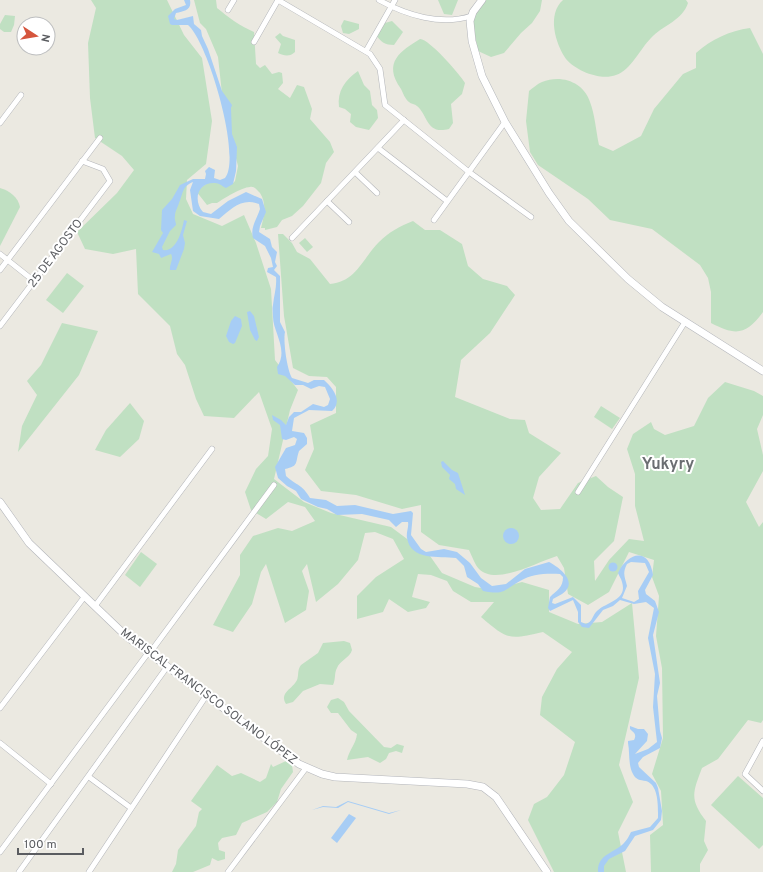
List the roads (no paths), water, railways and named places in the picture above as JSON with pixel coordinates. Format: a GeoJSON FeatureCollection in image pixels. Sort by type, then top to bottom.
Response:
{"type":"FeatureCollection","features":[{"type":"Feature","properties":{"kind":"main road"},"geometry":{"type":"LineString","coordinates":[[480,1],[471,16],[470,31],[476,59],[487,87],[505,122],[549,193],[569,221],[644,292],[685,322],[763,371]]}},
{"type":"Feature","properties":{"kind":"main road","name":"MARISCAL FRANCISCO SOLANO LÓPEZ"},"geometry":{"type":"LineString","coordinates":[[0,502],[29,543],[126,636],[167,668],[306,768],[322,774],[340,778],[467,784],[483,787],[490,791],[500,802],[547,872]]}},
{"type":"Feature","properties":{"kind":"street"},"geometry":{"type":"LineString","coordinates":[[228,10],[234,0]]}},
{"type":"Feature","properties":{"kind":"street"},"geometry":{"type":"LineString","coordinates":[[254,42],[278,0],[366,52],[375,60],[380,69],[385,105],[469,172],[531,217]]}},
{"type":"Feature","properties":{"kind":"street"},"geometry":{"type":"LineString","coordinates":[[379,0],[391,7],[431,19],[446,21],[461,20],[471,16]]}},
{"type":"Feature","properties":{"kind":"street"},"geometry":{"type":"LineString","coordinates":[[366,52],[395,0]]}},
{"type":"Feature","properties":{"kind":"street"},"geometry":{"type":"LineString","coordinates":[[0,123],[21,95]]}},
{"type":"Feature","properties":{"kind":"street"},"geometry":{"type":"LineString","coordinates":[[292,238],[404,120]]}},
{"type":"Feature","properties":{"kind":"street"},"geometry":{"type":"LineString","coordinates":[[434,220],[505,122]]}},
{"type":"Feature","properties":{"kind":"street"},"geometry":{"type":"LineString","coordinates":[[0,270],[100,138]]}},
{"type":"Feature","properties":{"kind":"street"},"geometry":{"type":"LineString","coordinates":[[378,148],[447,201]]}},
{"type":"Feature","properties":{"kind":"street","name":"25 DE AGOSTO"},"geometry":{"type":"LineString","coordinates":[[0,326],[110,181],[103,169],[82,162]]}},
{"type":"Feature","properties":{"kind":"street"},"geometry":{"type":"LineString","coordinates":[[355,172],[377,193]]}},
{"type":"Feature","properties":{"kind":"street"},"geometry":{"type":"LineString","coordinates":[[327,201],[349,222]]}},
{"type":"Feature","properties":{"kind":"street"},"geometry":{"type":"LineString","coordinates":[[0,254],[34,281]]}},
{"type":"Feature","properties":{"kind":"street"},"geometry":{"type":"LineString","coordinates":[[578,492],[685,322]]}},
{"type":"Feature","properties":{"kind":"street"},"geometry":{"type":"LineString","coordinates":[[95,606],[212,449]]}},
{"type":"Feature","properties":{"kind":"street"},"geometry":{"type":"LineString","coordinates":[[0,852],[274,485]]}},
{"type":"Feature","properties":{"kind":"street"},"geometry":{"type":"LineString","coordinates":[[0,708],[85,596]]}},
{"type":"Feature","properties":{"kind":"street"},"geometry":{"type":"LineString","coordinates":[[19,872],[167,668]]}},
{"type":"Feature","properties":{"kind":"street"},"geometry":{"type":"LineString","coordinates":[[89,872],[206,696]]}},
{"type":"Feature","properties":{"kind":"street"},"geometry":{"type":"LineString","coordinates":[[763,741],[745,774],[763,791]]}},
{"type":"Feature","properties":{"kind":"street"},"geometry":{"type":"LineString","coordinates":[[0,744],[51,784]]}},
{"type":"Feature","properties":{"kind":"street"},"geometry":{"type":"LineString","coordinates":[[228,872],[306,768]]}},
{"type":"Feature","properties":{"kind":"street"},"geometry":{"type":"LineString","coordinates":[[88,777],[131,808]]}},
{"type":"Feature","properties":{"kind":"water"},"geometry":{"type":"Polygon","coordinates":[[[184,0],[190,0],[189,8],[176,13],[174,19],[177,20],[193,16],[194,24],[201,30],[222,91],[232,105],[232,134],[237,147],[236,171],[233,184],[226,188],[216,183],[204,186],[198,193],[198,203],[203,212],[211,214],[228,201],[246,192],[262,199],[266,212],[259,232],[270,239],[272,247],[277,252],[275,262],[277,266],[274,270],[280,276],[280,322],[285,332],[286,355],[290,374],[292,378],[308,383],[314,380],[324,380],[331,387],[337,399],[337,403],[332,411],[309,410],[294,418],[292,431],[304,433],[307,438],[307,444],[299,451],[295,465],[285,469],[286,476],[302,488],[310,498],[326,500],[337,506],[355,505],[393,514],[411,511],[413,513],[411,535],[421,549],[426,552],[444,549],[457,552],[470,563],[481,578],[492,586],[506,584],[525,569],[549,562],[566,576],[569,585],[562,594],[553,599],[552,603],[555,604],[573,597],[581,605],[581,622],[586,624],[591,621],[596,612],[615,600],[622,593],[622,582],[618,573],[627,561],[632,557],[643,557],[651,566],[653,575],[645,590],[646,594],[655,601],[659,612],[653,635],[660,683],[657,696],[662,738],[660,748],[643,757],[638,763],[639,767],[656,783],[662,811],[661,820],[653,830],[635,836],[625,851],[609,859],[604,866],[604,872],[598,872],[598,866],[600,861],[607,854],[624,843],[631,832],[650,827],[658,818],[656,792],[650,783],[637,779],[634,776],[631,770],[628,743],[628,741],[634,740],[635,736],[630,729],[630,726],[638,729],[644,729],[648,734],[647,741],[635,754],[648,749],[657,742],[653,707],[655,674],[648,638],[654,608],[646,602],[634,604],[620,600],[613,606],[603,610],[589,628],[582,627],[578,622],[578,612],[573,600],[550,611],[548,608],[550,597],[562,584],[563,577],[560,574],[534,575],[520,581],[506,590],[496,593],[483,591],[478,584],[467,577],[464,566],[456,558],[427,556],[414,551],[407,538],[408,522],[402,522],[396,527],[389,520],[362,514],[337,515],[327,509],[318,507],[301,499],[296,491],[287,486],[278,478],[275,467],[286,448],[295,445],[297,439],[294,437],[286,440],[282,439],[280,425],[273,420],[272,415],[286,425],[289,417],[294,412],[301,412],[313,404],[324,407],[328,405],[330,399],[325,387],[319,386],[311,389],[303,385],[295,385],[285,376],[278,374],[277,367],[280,361],[281,348],[274,323],[273,310],[276,277],[267,272],[268,268],[273,267],[271,258],[265,246],[253,238],[252,234],[252,230],[260,209],[259,204],[253,202],[242,203],[232,208],[219,219],[200,216],[193,211],[190,190],[193,182],[183,191],[175,212],[176,225],[170,231],[162,247],[163,250],[172,248],[178,240],[184,220],[187,221],[183,235],[185,243],[184,249],[176,270],[170,270],[172,258],[171,254],[161,258],[159,254],[152,252],[163,233],[161,230],[162,210],[172,199],[180,185],[193,179],[205,179],[205,171],[209,167],[215,170],[214,178],[220,180],[225,178],[229,166],[229,148],[226,125],[213,75],[205,53],[188,25],[170,24],[168,16],[175,9],[186,5],[184,0]],[[631,562],[625,567],[624,573],[627,586],[622,598],[634,602],[639,599],[638,591],[649,572],[645,563],[631,562]]]}},
{"type":"Feature","properties":{"kind":"water"},"geometry":{"type":"Polygon","coordinates":[[[250,311],[254,316],[259,337],[257,341],[250,330],[247,312],[250,311]]]}},
{"type":"Feature","properties":{"kind":"water"},"geometry":{"type":"Polygon","coordinates":[[[235,316],[241,319],[242,326],[235,343],[233,344],[229,342],[226,336],[231,321],[235,316]]]}},
{"type":"Feature","properties":{"kind":"water"},"geometry":{"type":"Polygon","coordinates":[[[443,461],[452,470],[458,473],[465,495],[456,489],[455,484],[449,479],[450,475],[442,467],[441,462],[443,461]]]}},
{"type":"Feature","properties":{"kind":"water"},"geometry":{"type":"Polygon","coordinates":[[[508,528],[514,528],[519,533],[517,542],[514,544],[508,544],[503,539],[503,533],[508,528]]]}},
{"type":"Feature","properties":{"kind":"water"},"geometry":{"type":"Polygon","coordinates":[[[613,562],[618,567],[613,572],[608,567],[613,562]]]}},
{"type":"Feature","properties":{"kind":"water"},"geometry":{"type":"Polygon","coordinates":[[[348,801],[389,813],[401,810],[389,814],[348,802],[338,808],[323,807],[312,810],[323,806],[336,807],[348,801]]]}},
{"type":"Feature","properties":{"kind":"water"},"geometry":{"type":"Polygon","coordinates":[[[349,814],[356,818],[337,843],[331,838],[349,814]]]}},
{"type":"Feature","properties":{"kind":"district","name":"Yukyry"},"geometry":{"type":"Point","coordinates":[668,463]}}]}
